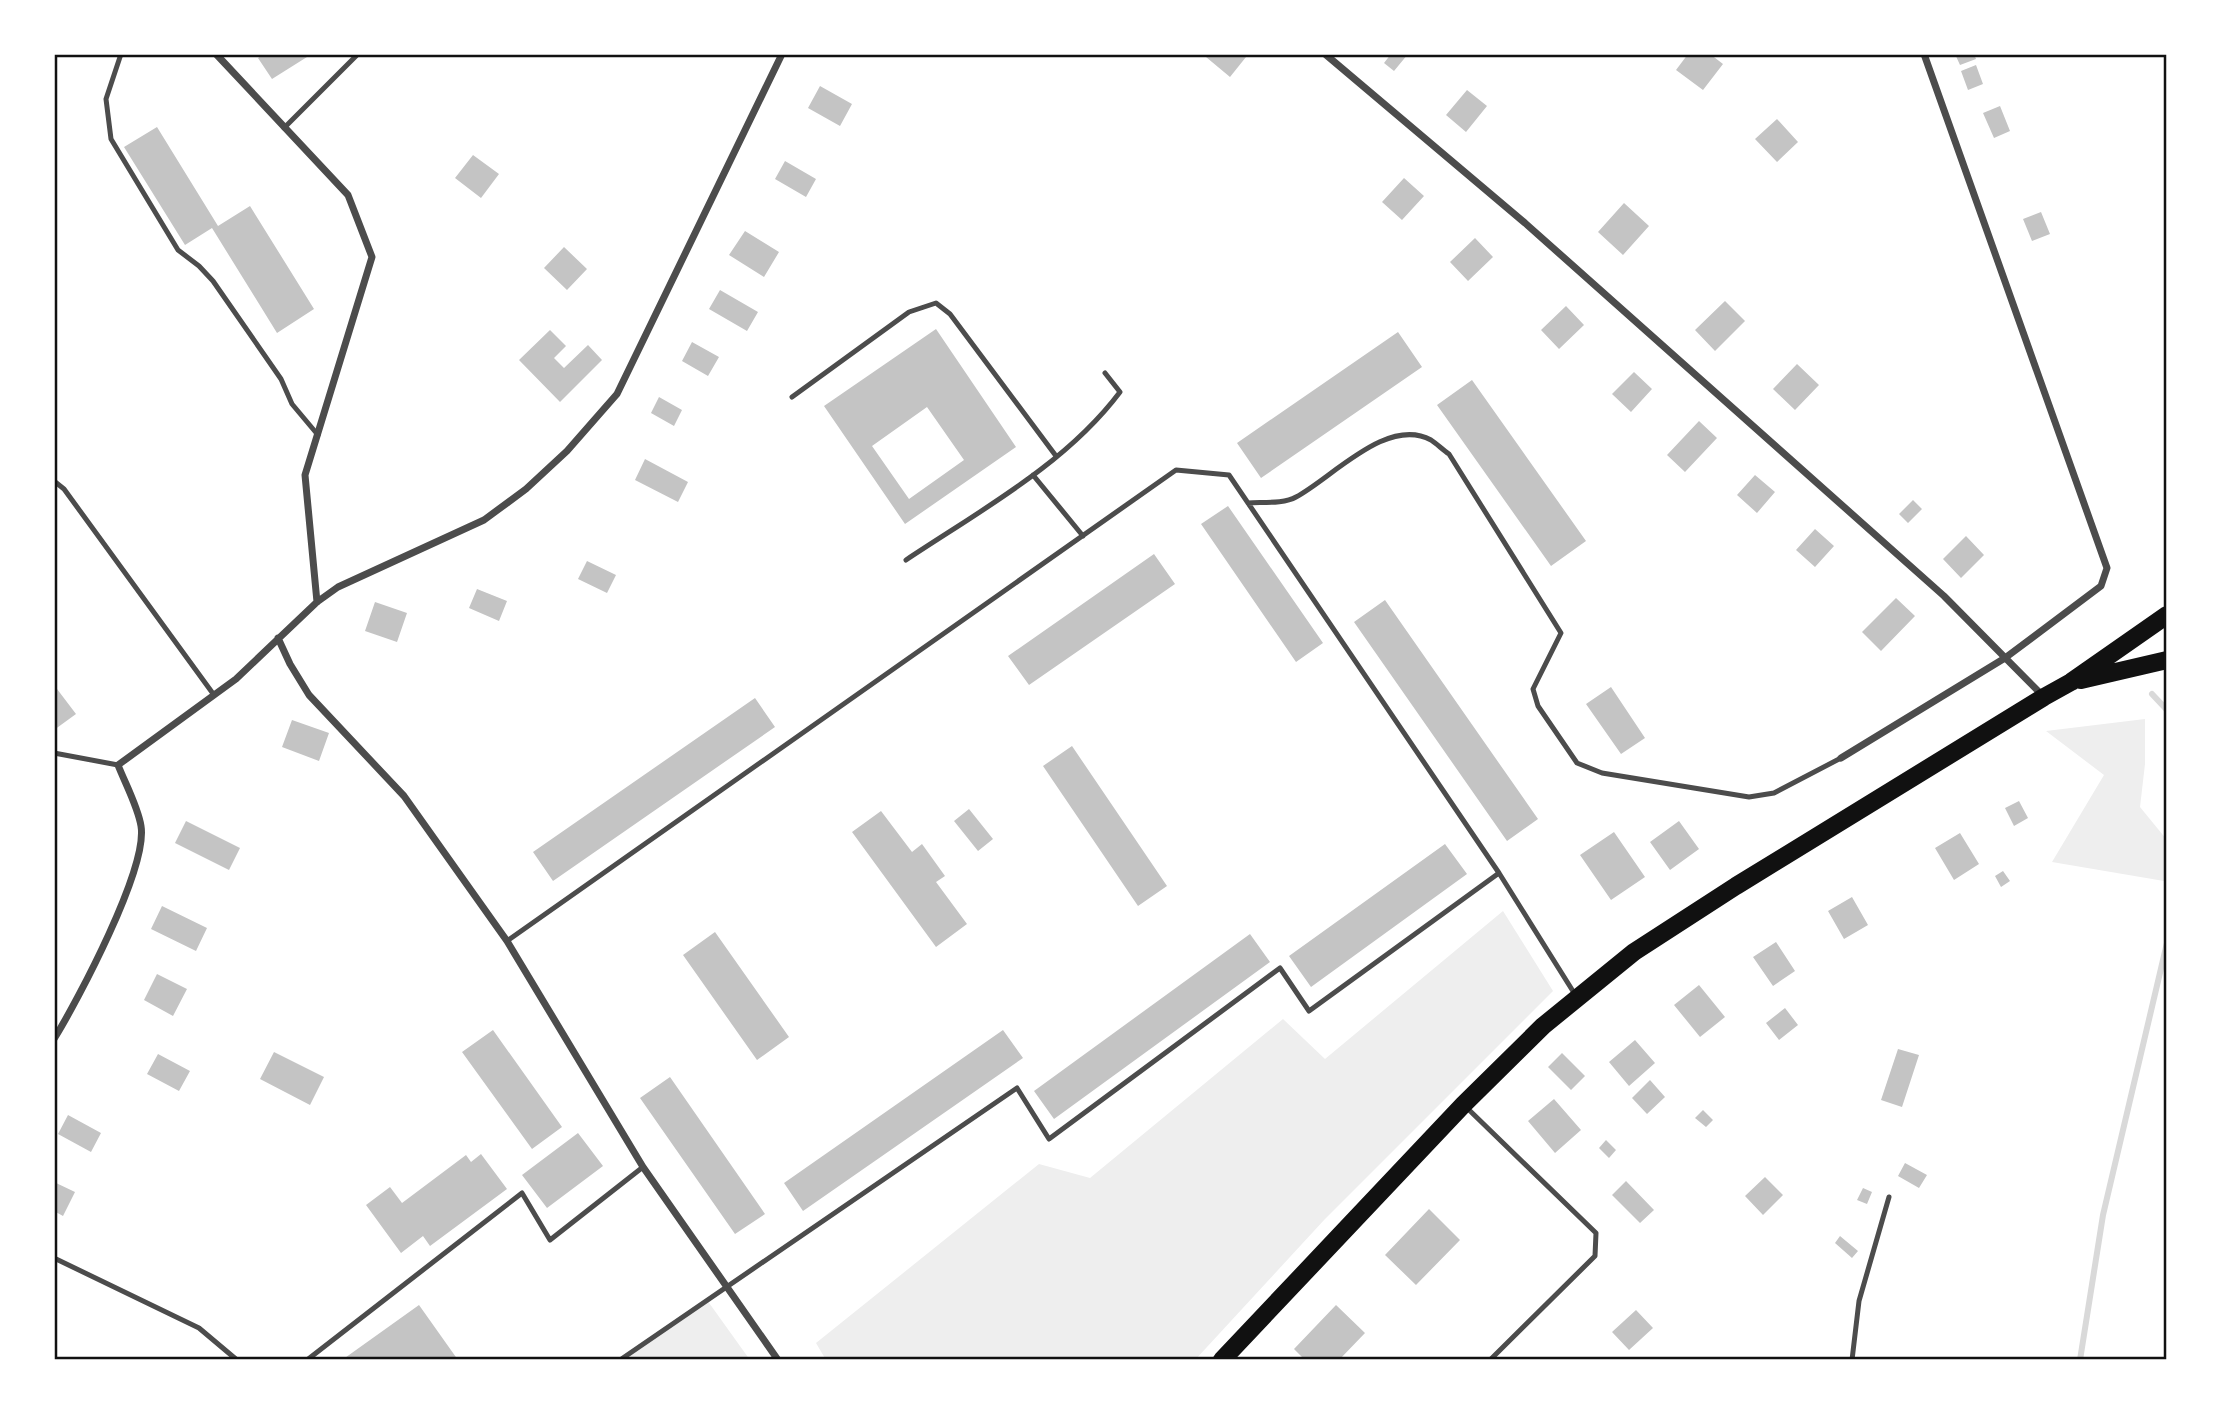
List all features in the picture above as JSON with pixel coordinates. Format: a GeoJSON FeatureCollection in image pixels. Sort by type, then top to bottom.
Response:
{"type":"FeatureCollection","features":[{"type":"Feature","properties":{"kind":"main road"},"geometry":{"type":"LineString","coordinates":[[1222,1360],[1463,1105],[1544,1026],[1634,952],[1736,886],[2071,682],[2167,615]]}},
{"type":"Feature","properties":{"kind":"main road"},"geometry":{"type":"LineString","coordinates":[[2071,682],[2167,660]]}},
{"type":"Feature","properties":{"kind":"street"},"geometry":{"type":"LineString","coordinates":[[216,54],[348,195],[372,257],[305,475],[317,602]]}},
{"type":"Feature","properties":{"kind":"street"},"geometry":{"type":"LineString","coordinates":[[54,1040],[122,906],[140,851],[141,826],[118,765],[236,679],[317,602],[338,587],[484,520],[526,489],[567,451],[617,394],[782,54]]}},
{"type":"Feature","properties":{"kind":"street"},"geometry":{"type":"LineString","coordinates":[[1325,54],[1556,251],[1944,596],[2044,697]]}},
{"type":"Feature","properties":{"kind":"street"},"geometry":{"type":"LineString","coordinates":[[1841,758],[2005,657],[2101,586],[2107,568],[1924,54]]}},
{"type":"Feature","properties":{"kind":"street"},"geometry":{"type":"LineString","coordinates":[[278,638],[309,695],[404,796],[507,942],[643,1167],[778,1360]]}},
{"type":"Feature","properties":{"kind":"lane"},"geometry":{"type":"LineString","coordinates":[[121,54],[106,99],[111,139],[178,250],[213,281],[281,379],[292,404],[318,435]]}},
{"type":"Feature","properties":{"kind":"lane"},"geometry":{"type":"LineString","coordinates":[[284,128],[358,54]]}},
{"type":"Feature","properties":{"kind":"lane"},"geometry":{"type":"LineString","coordinates":[[793,397],[909,312],[936,303],[950,314],[1056,456]]}},
{"type":"Feature","properties":{"kind":"lane"},"geometry":{"type":"LineString","coordinates":[[906,560],[1033,475],[1101,418],[1120,392],[1105,373]]}},
{"type":"Feature","properties":{"kind":"lane"},"geometry":{"type":"LineString","coordinates":[[1248,503],[1294,499],[1352,457],[1407,434],[1430,440],[1449,454],[1561,633],[1532,689],[1538,706],[1577,764],[1602,773],[1749,797],[1774,793],[1841,758]]}},
{"type":"Feature","properties":{"kind":"lane"},"geometry":{"type":"LineString","coordinates":[[507,942],[1175,470],[1229,475],[1499,873],[1578,998]]}},
{"type":"Feature","properties":{"kind":"lane"},"geometry":{"type":"LineString","coordinates":[[1033,475],[1083,536]]}},
{"type":"Feature","properties":{"kind":"lane"},"geometry":{"type":"LineString","coordinates":[[54,481],[64,489],[214,695]]}},
{"type":"Feature","properties":{"kind":"lane"},"geometry":{"type":"LineString","coordinates":[[54,753],[118,765]]}},
{"type":"Feature","properties":{"kind":"lane"},"geometry":{"type":"LineString","coordinates":[[621,1360],[1017,1088],[1049,1139],[1280,968],[1309,1011],[1499,873]]}},
{"type":"Feature","properties":{"kind":"lane"},"geometry":{"type":"LineString","coordinates":[[1463,1105],[1596,1233],[1595,1256],[1490,1360]]}},
{"type":"Feature","properties":{"kind":"lane"},"geometry":{"type":"LineString","coordinates":[[307,1360],[522,1193],[550,1240],[643,1167]]}},
{"type":"Feature","properties":{"kind":"lane"},"geometry":{"type":"LineString","coordinates":[[1852,1360],[1859,1301],[1889,1197]]}},
{"type":"Feature","properties":{"kind":"lane"},"geometry":{"type":"LineString","coordinates":[[54,1258],[199,1328],[237,1360]]}},
{"type":"Feature","properties":{"kind":"shaded area"},"geometry":{"type":"Polygon","coordinates":[[[2145,719],[2145,764],[2140,807],[2167,840],[2164,881],[2052,862],[2104,775],[2046,731],[2145,719]]]}},
{"type":"Feature","properties":{"kind":"shaded area"},"geometry":{"type":"Polygon","coordinates":[[[1503,911],[1553,991],[1325,1219],[1195,1360],[826,1360],[816,1343],[1039,1164],[1090,1178],[1283,1019],[1325,1059],[1503,911]]]}},
{"type":"Feature","properties":{"kind":"shaded area"},"geometry":{"type":"Polygon","coordinates":[[[707,1300],[750,1360],[624,1360],[707,1300]]]}},
{"type":"Feature","properties":{"kind":"building"},"geometry":{"type":"Polygon","coordinates":[[[264,54],[305,54],[307,57],[272,79],[258,58],[264,54]]]}},
{"type":"Feature","properties":{"kind":"building"},"geometry":{"type":"Polygon","coordinates":[[[1209,54],[1242,54],[1246,57],[1230,77],[1206,57],[1209,54]]]}},
{"type":"Feature","properties":{"kind":"building"},"geometry":{"type":"Polygon","coordinates":[[[1391,54],[1408,54],[1394,71],[1384,63],[1391,54]]]}},
{"type":"Feature","properties":{"kind":"building"},"geometry":{"type":"Polygon","coordinates":[[[1688,54],[1710,54],[1723,64],[1703,90],[1676,70],[1688,54]]]}},
{"type":"Feature","properties":{"kind":"building"},"geometry":{"type":"Polygon","coordinates":[[[1955,54],[1974,54],[1976,59],[1960,65],[1955,54]]]}},
{"type":"Feature","properties":{"kind":"building"},"geometry":{"type":"Polygon","coordinates":[[[1976,65],[1983,84],[1968,90],[1961,71],[1976,65]]]}},
{"type":"Feature","properties":{"kind":"building"},"geometry":{"type":"Polygon","coordinates":[[[820,86],[852,104],[840,126],[808,108],[820,86]]]}},
{"type":"Feature","properties":{"kind":"building"},"geometry":{"type":"Polygon","coordinates":[[[1467,90],[1487,106],[1466,132],[1446,115],[1467,90]]]}},
{"type":"Feature","properties":{"kind":"building"},"geometry":{"type":"Polygon","coordinates":[[[2000,106],[2010,131],[1994,138],[1983,113],[2000,106]]]}},
{"type":"Feature","properties":{"kind":"building"},"geometry":{"type":"Polygon","coordinates":[[[1777,119],[1798,142],[1777,162],[1755,139],[1777,119]]]}},
{"type":"Feature","properties":{"kind":"building"},"geometry":{"type":"Polygon","coordinates":[[[157,127],[218,226],[250,206],[314,309],[277,333],[212,228],[185,245],[124,147],[157,127]]]}},
{"type":"Feature","properties":{"kind":"building"},"geometry":{"type":"Polygon","coordinates":[[[473,155],[499,174],[481,198],[455,178],[473,155]]]}},
{"type":"Feature","properties":{"kind":"building"},"geometry":{"type":"Polygon","coordinates":[[[785,161],[816,179],[806,197],[775,179],[785,161]]]}},
{"type":"Feature","properties":{"kind":"building"},"geometry":{"type":"Polygon","coordinates":[[[1404,178],[1424,196],[1402,220],[1382,202],[1404,178]]]}},
{"type":"Feature","properties":{"kind":"building"},"geometry":{"type":"Polygon","coordinates":[[[1624,203],[1649,226],[1623,255],[1598,232],[1624,203]]]}},
{"type":"Feature","properties":{"kind":"building"},"geometry":{"type":"Polygon","coordinates":[[[2041,212],[2050,234],[2032,241],[2023,219],[2041,212]]]}},
{"type":"Feature","properties":{"kind":"building"},"geometry":{"type":"Polygon","coordinates":[[[745,231],[779,252],[764,277],[729,255],[745,231]]]}},
{"type":"Feature","properties":{"kind":"building"},"geometry":{"type":"Polygon","coordinates":[[[1475,238],[1493,257],[1468,281],[1450,262],[1475,238]]]}},
{"type":"Feature","properties":{"kind":"building"},"geometry":{"type":"Polygon","coordinates":[[[564,247],[587,269],[567,290],[544,268],[564,247]]]}},
{"type":"Feature","properties":{"kind":"building"},"geometry":{"type":"Polygon","coordinates":[[[720,290],[758,312],[747,331],[709,309],[720,290]]]}},
{"type":"Feature","properties":{"kind":"building"},"geometry":{"type":"Polygon","coordinates":[[[1725,301],[1745,321],[1715,351],[1695,330],[1725,301]]]}},
{"type":"Feature","properties":{"kind":"building"},"geometry":{"type":"Polygon","coordinates":[[[1566,306],[1584,325],[1559,349],[1541,330],[1566,306]]]}},
{"type":"Feature","properties":{"kind":"building"},"geometry":{"type":"Polygon","coordinates":[[[936,329],[1016,447],[905,524],[824,406],[936,329]],[[927,407],[872,446],[909,499],[964,460],[927,407]]]}},
{"type":"Feature","properties":{"kind":"building"},"geometry":{"type":"Polygon","coordinates":[[[550,330],[566,346],[554,358],[564,368],[588,345],[602,360],[560,402],[519,360],[550,330]]]}},
{"type":"Feature","properties":{"kind":"building"},"geometry":{"type":"Polygon","coordinates":[[[1398,332],[1422,367],[1261,478],[1237,443],[1398,332]]]}},
{"type":"Feature","properties":{"kind":"building"},"geometry":{"type":"Polygon","coordinates":[[[692,342],[719,357],[708,376],[682,361],[692,342]]]}},
{"type":"Feature","properties":{"kind":"building"},"geometry":{"type":"Polygon","coordinates":[[[1797,364],[1819,385],[1795,410],[1773,389],[1797,364]]]}},
{"type":"Feature","properties":{"kind":"building"},"geometry":{"type":"Polygon","coordinates":[[[1634,372],[1652,389],[1631,412],[1612,394],[1634,372]]]}},
{"type":"Feature","properties":{"kind":"building"},"geometry":{"type":"Polygon","coordinates":[[[1472,380],[1586,541],[1551,566],[1437,405],[1472,380]]]}},
{"type":"Feature","properties":{"kind":"building"},"geometry":{"type":"Polygon","coordinates":[[[659,397],[682,410],[674,426],[651,413],[659,397]]]}},
{"type":"Feature","properties":{"kind":"building"},"geometry":{"type":"Polygon","coordinates":[[[1699,421],[1717,438],[1685,472],[1667,455],[1699,421]]]}},
{"type":"Feature","properties":{"kind":"building"},"geometry":{"type":"Polygon","coordinates":[[[645,459],[688,482],[678,502],[635,480],[645,459]]]}},
{"type":"Feature","properties":{"kind":"building"},"geometry":{"type":"Polygon","coordinates":[[[1755,475],[1775,492],[1757,513],[1737,495],[1755,475]]]}},
{"type":"Feature","properties":{"kind":"building"},"geometry":{"type":"Polygon","coordinates":[[[1913,500],[1922,509],[1908,523],[1899,514],[1913,500]]]}},
{"type":"Feature","properties":{"kind":"building"},"geometry":{"type":"Polygon","coordinates":[[[1228,506],[1323,643],[1296,662],[1201,524],[1228,506]]]}},
{"type":"Feature","properties":{"kind":"building"},"geometry":{"type":"Polygon","coordinates":[[[1815,529],[1834,546],[1815,567],[1796,550],[1815,529]]]}},
{"type":"Feature","properties":{"kind":"building"},"geometry":{"type":"Polygon","coordinates":[[[1966,536],[1984,555],[1961,578],[1943,559],[1966,536]]]}},
{"type":"Feature","properties":{"kind":"building"},"geometry":{"type":"Polygon","coordinates":[[[1154,554],[1175,584],[1029,685],[1008,656],[1154,554]]]}},
{"type":"Feature","properties":{"kind":"building"},"geometry":{"type":"Polygon","coordinates":[[[587,561],[616,575],[607,593],[578,579],[587,561]]]}},
{"type":"Feature","properties":{"kind":"building"},"geometry":{"type":"Polygon","coordinates":[[[477,589],[507,601],[499,621],[469,608],[477,589]]]}},
{"type":"Feature","properties":{"kind":"building"},"geometry":{"type":"Polygon","coordinates":[[[1896,598],[1915,616],[1881,651],[1862,632],[1896,598]]]}},
{"type":"Feature","properties":{"kind":"building"},"geometry":{"type":"Polygon","coordinates":[[[1385,600],[1538,819],[1507,841],[1354,622],[1385,600]]]}},
{"type":"Feature","properties":{"kind":"building"},"geometry":{"type":"Polygon","coordinates":[[[375,602],[407,613],[397,642],[365,631],[375,602]]]}},
{"type":"Feature","properties":{"kind":"building"},"geometry":{"type":"Polygon","coordinates":[[[54,685],[76,714],[54,730],[54,685]]]}},
{"type":"Feature","properties":{"kind":"building"},"geometry":{"type":"Polygon","coordinates":[[[1611,687],[1645,738],[1621,754],[1586,704],[1611,687]]]}},
{"type":"Feature","properties":{"kind":"building"},"geometry":{"type":"Polygon","coordinates":[[[755,698],[775,727],[553,881],[533,852],[755,698]]]}},
{"type":"Feature","properties":{"kind":"building"},"geometry":{"type":"Polygon","coordinates":[[[292,720],[329,733],[319,761],[282,747],[292,720]]]}},
{"type":"Feature","properties":{"kind":"building"},"geometry":{"type":"Polygon","coordinates":[[[1072,746],[1167,886],[1138,906],[1043,766],[1072,746]]]}},
{"type":"Feature","properties":{"kind":"building"},"geometry":{"type":"Polygon","coordinates":[[[2019,801],[2028,818],[2014,826],[2005,808],[2019,801]]]}},
{"type":"Feature","properties":{"kind":"building"},"geometry":{"type":"Polygon","coordinates":[[[969,809],[993,839],[978,851],[954,821],[969,809]]]}},
{"type":"Feature","properties":{"kind":"building"},"geometry":{"type":"Polygon","coordinates":[[[881,811],[912,852],[922,844],[945,876],[936,882],[967,924],[936,947],[852,832],[881,811]]]}},
{"type":"Feature","properties":{"kind":"building"},"geometry":{"type":"Polygon","coordinates":[[[186,821],[240,848],[229,870],[175,843],[186,821]]]}},
{"type":"Feature","properties":{"kind":"building"},"geometry":{"type":"Polygon","coordinates":[[[1679,821],[1699,849],[1670,870],[1650,842],[1679,821]]]}},
{"type":"Feature","properties":{"kind":"building"},"geometry":{"type":"Polygon","coordinates":[[[1614,832],[1645,877],[1611,900],[1580,855],[1614,832]]]}},
{"type":"Feature","properties":{"kind":"building"},"geometry":{"type":"Polygon","coordinates":[[[1960,833],[1979,864],[1954,880],[1935,848],[1960,833]]]}},
{"type":"Feature","properties":{"kind":"building"},"geometry":{"type":"Polygon","coordinates":[[[1445,844],[1467,874],[1311,987],[1289,956],[1445,844]]]}},
{"type":"Feature","properties":{"kind":"building"},"geometry":{"type":"Polygon","coordinates":[[[2003,871],[2010,881],[2001,887],[1995,876],[2003,871]]]}},
{"type":"Feature","properties":{"kind":"building"},"geometry":{"type":"Polygon","coordinates":[[[1852,897],[1868,925],[1844,939],[1828,911],[1852,897]]]}},
{"type":"Feature","properties":{"kind":"building"},"geometry":{"type":"Polygon","coordinates":[[[162,906],[207,928],[196,951],[151,929],[162,906]]]}},
{"type":"Feature","properties":{"kind":"building"},"geometry":{"type":"Polygon","coordinates":[[[715,932],[789,1037],[757,1060],[683,955],[715,932]]]}},
{"type":"Feature","properties":{"kind":"building"},"geometry":{"type":"Polygon","coordinates":[[[1250,934],[1270,962],[1054,1119],[1034,1091],[1250,934]]]}},
{"type":"Feature","properties":{"kind":"building"},"geometry":{"type":"Polygon","coordinates":[[[1776,942],[1795,971],[1773,986],[1753,957],[1776,942]]]}},
{"type":"Feature","properties":{"kind":"building"},"geometry":{"type":"Polygon","coordinates":[[[157,974],[187,989],[173,1016],[144,1000],[157,974]]]}},
{"type":"Feature","properties":{"kind":"building"},"geometry":{"type":"Polygon","coordinates":[[[1699,985],[1725,1017],[1700,1037],[1674,1005],[1699,985]]]}},
{"type":"Feature","properties":{"kind":"building"},"geometry":{"type":"Polygon","coordinates":[[[1785,1008],[1798,1025],[1779,1040],[1766,1023],[1785,1008]]]}},
{"type":"Feature","properties":{"kind":"building"},"geometry":{"type":"Polygon","coordinates":[[[493,1030],[562,1127],[532,1149],[462,1052],[493,1030]]]}},
{"type":"Feature","properties":{"kind":"building"},"geometry":{"type":"Polygon","coordinates":[[[1003,1030],[1023,1058],[803,1211],[784,1183],[1003,1030]]]}},
{"type":"Feature","properties":{"kind":"building"},"geometry":{"type":"Polygon","coordinates":[[[1635,1040],[1655,1063],[1629,1086],[1609,1062],[1635,1040]]]}},
{"type":"Feature","properties":{"kind":"building"},"geometry":{"type":"Polygon","coordinates":[[[1898,1049],[1919,1055],[1902,1107],[1881,1100],[1898,1049]]]}},
{"type":"Feature","properties":{"kind":"building"},"geometry":{"type":"Polygon","coordinates":[[[274,1052],[324,1077],[310,1105],[260,1079],[274,1052]]]}},
{"type":"Feature","properties":{"kind":"building"},"geometry":{"type":"Polygon","coordinates":[[[1562,1053],[1585,1076],[1571,1090],[1548,1067],[1562,1053]]]}},
{"type":"Feature","properties":{"kind":"building"},"geometry":{"type":"Polygon","coordinates":[[[158,1054],[190,1071],[179,1091],[147,1074],[158,1054]]]}},
{"type":"Feature","properties":{"kind":"building"},"geometry":{"type":"Polygon","coordinates":[[[670,1077],[765,1214],[735,1234],[640,1098],[670,1077]]]}},
{"type":"Feature","properties":{"kind":"building"},"geometry":{"type":"Polygon","coordinates":[[[1650,1080],[1665,1097],[1647,1114],[1632,1098],[1650,1080]]]}},
{"type":"Feature","properties":{"kind":"building"},"geometry":{"type":"Polygon","coordinates":[[[1554,1099],[1581,1130],[1555,1153],[1528,1121],[1554,1099]]]}},
{"type":"Feature","properties":{"kind":"building"},"geometry":{"type":"Polygon","coordinates":[[[1703,1110],[1713,1120],[1706,1127],[1695,1118],[1703,1110]]]}},
{"type":"Feature","properties":{"kind":"building"},"geometry":{"type":"Polygon","coordinates":[[[68,1115],[101,1133],[91,1152],[58,1134],[68,1115]]]}},
{"type":"Feature","properties":{"kind":"building"},"geometry":{"type":"Polygon","coordinates":[[[578,1133],[603,1166],[547,1208],[522,1175],[578,1133]]]}},
{"type":"Feature","properties":{"kind":"building"},"geometry":{"type":"Polygon","coordinates":[[[1606,1140],[1616,1150],[1609,1158],[1599,1148],[1606,1140]]]}},
{"type":"Feature","properties":{"kind":"building"},"geometry":{"type":"Polygon","coordinates":[[[481,1154],[507,1189],[430,1246],[423,1236],[401,1253],[366,1205],[390,1187],[402,1203],[466,1155],[471,1162],[481,1154]]]}},
{"type":"Feature","properties":{"kind":"building"},"geometry":{"type":"Polygon","coordinates":[[[1905,1163],[1927,1175],[1919,1188],[1898,1176],[1905,1163]]]}},
{"type":"Feature","properties":{"kind":"building"},"geometry":{"type":"Polygon","coordinates":[[[1765,1177],[1783,1195],[1763,1215],[1745,1196],[1765,1177]]]}},
{"type":"Feature","properties":{"kind":"building"},"geometry":{"type":"Polygon","coordinates":[[[1626,1181],[1654,1210],[1640,1223],[1612,1195],[1626,1181]]]}},
{"type":"Feature","properties":{"kind":"building"},"geometry":{"type":"Polygon","coordinates":[[[54,1182],[75,1192],[63,1216],[54,1211],[54,1182]]]}},
{"type":"Feature","properties":{"kind":"building"},"geometry":{"type":"Polygon","coordinates":[[[1863,1188],[1872,1192],[1867,1204],[1857,1200],[1863,1188]]]}},
{"type":"Feature","properties":{"kind":"building"},"geometry":{"type":"Polygon","coordinates":[[[1429,1209],[1460,1240],[1416,1285],[1385,1255],[1429,1209]]]}},
{"type":"Feature","properties":{"kind":"building"},"geometry":{"type":"Polygon","coordinates":[[[1840,1236],[1858,1251],[1852,1258],[1835,1243],[1840,1236]]]}},
{"type":"Feature","properties":{"kind":"building"},"geometry":{"type":"Polygon","coordinates":[[[419,1305],[458,1360],[342,1360],[419,1305]]]}},
{"type":"Feature","properties":{"kind":"building"},"geometry":{"type":"Polygon","coordinates":[[[1336,1305],[1365,1333],[1339,1360],[1305,1360],[1294,1349],[1336,1305]]]}},
{"type":"Feature","properties":{"kind":"building"},"geometry":{"type":"Polygon","coordinates":[[[1636,1310],[1653,1328],[1629,1350],[1612,1332],[1636,1310]]]}},
{"type":"Feature","properties":{"kind":"waterway"},"geometry":{"type":"LineString","coordinates":[[2152,694],[2167,710]]}},
{"type":"Feature","properties":{"kind":"waterway"},"geometry":{"type":"LineString","coordinates":[[2080,1360],[2103,1215],[2167,943]]}}]}
